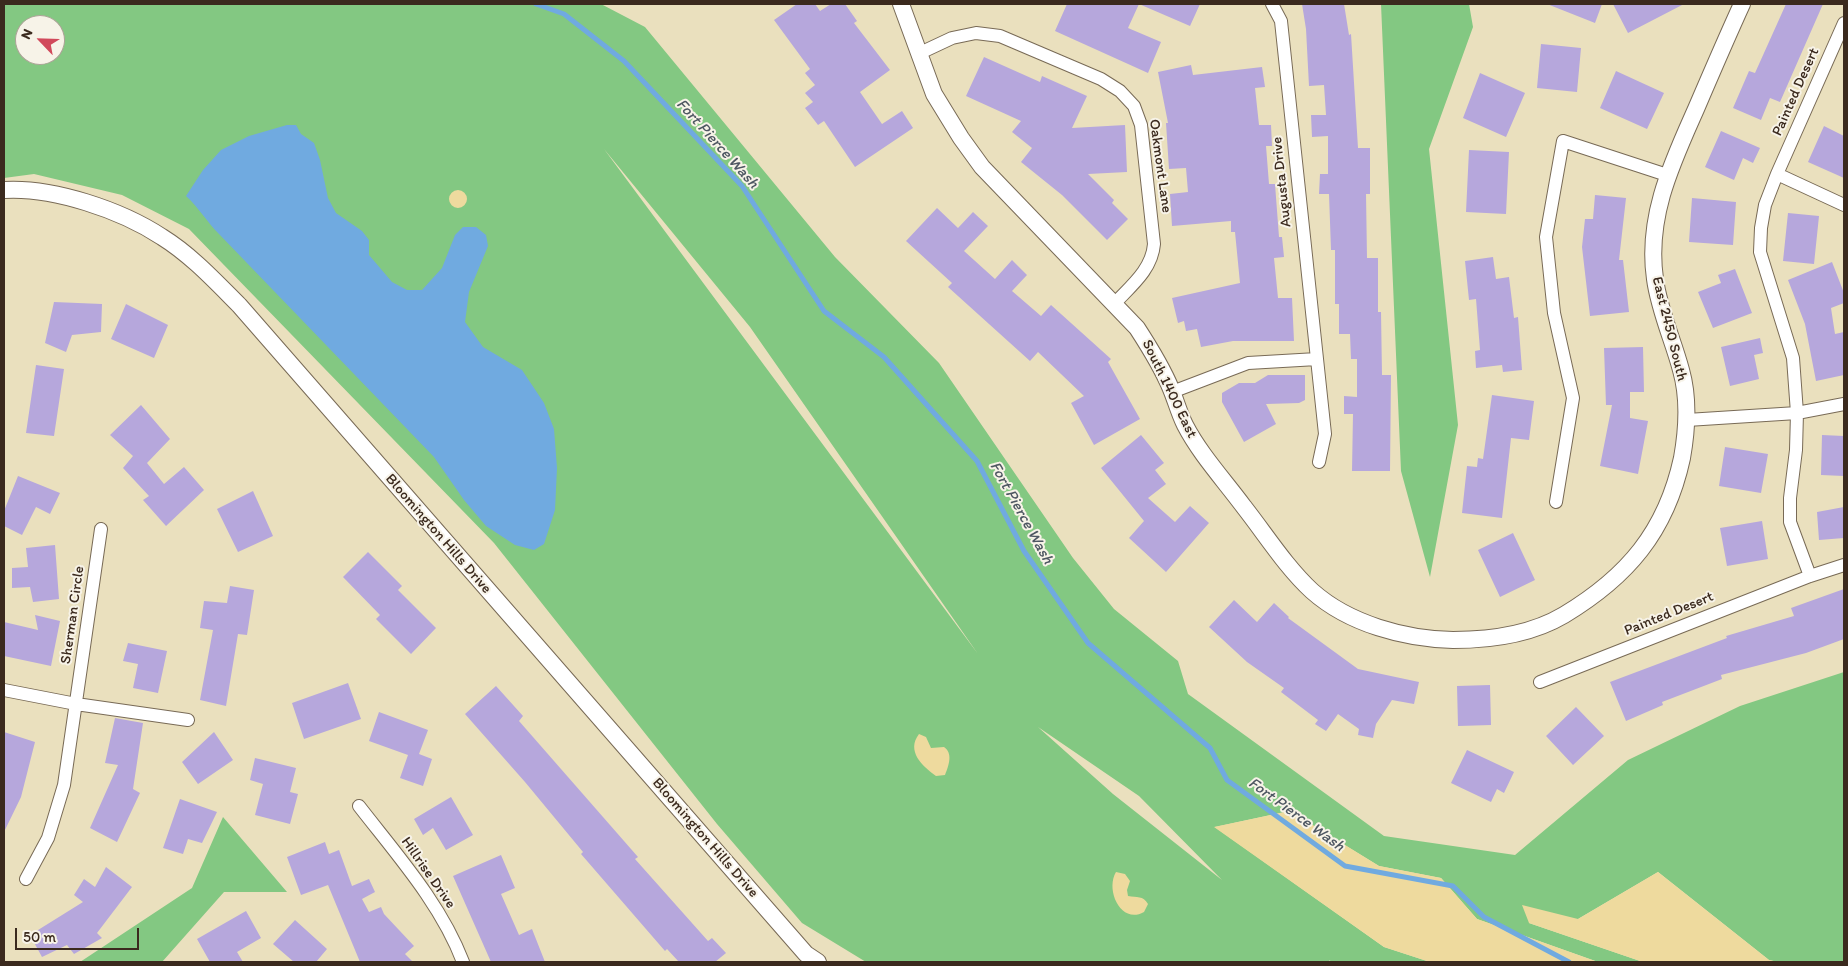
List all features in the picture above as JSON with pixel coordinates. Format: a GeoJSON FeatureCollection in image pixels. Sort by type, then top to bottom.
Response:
{"type":"FeatureCollection","features":[{"type":"Feature","properties":{"kind":"street","name":"South 1400 East"},"geometry":{"type":"LineString","coordinates":[[901,4],[934,94],[961,138],[982,166],[1137,328],[1155,356],[1196,445],[1288,564],[1312,591],[1337,609],[1369,623],[1407,635],[1440,640],[1475,640],[1516,633],[1555,620]]}},
{"type":"Feature","properties":{"kind":"street","name":"Augusta Drive"},"geometry":{"type":"LineString","coordinates":[[1272,4],[1281,21],[1326,434],[1320,462]]}},
{"type":"Feature","properties":{"kind":"street","name":"East 2450 South"},"geometry":{"type":"LineString","coordinates":[[1555,620],[1592,598],[1617,578],[1657,527],[1673,491],[1682,458],[1687,420],[1682,374],[1661,308],[1654,278],[1653,245],[1656,213],[1667,175],[1742,4]]}},
{"type":"Feature","properties":{"kind":"street","name":"Painted Desert"},"geometry":{"type":"LineString","coordinates":[[1810,576],[1790,522],[1790,498],[1796,450],[1797,413],[1793,358],[1760,252],[1765,205],[1844,23]]}},
{"type":"Feature","properties":{"kind":"street","name":"Oakmont Lane"},"geometry":{"type":"LineString","coordinates":[[920,53],[952,38],[976,33],[1000,36],[1101,79],[1120,91],[1134,106],[1141,125],[1154,244],[1153,257],[1148,267],[1115,303]]}},
{"type":"Feature","properties":{"kind":"street"},"geometry":{"type":"LineString","coordinates":[[1556,502],[1573,398],[1554,313],[1546,237],[1563,141],[1667,175]]}},
{"type":"Feature","properties":{"kind":"street"},"geometry":{"type":"LineString","coordinates":[[1777,174],[1844,205]]}},
{"type":"Feature","properties":{"kind":"street","name":"Bloomington Hills Drive"},"geometry":{"type":"LineString","coordinates":[[4,190],[22,189],[71,199],[119,214],[163,237],[201,267],[245,312],[806,959]]}},
{"type":"Feature","properties":{"kind":"street"},"geometry":{"type":"LineString","coordinates":[[1172,392],[1248,363],[1317,359]]}},
{"type":"Feature","properties":{"kind":"street"},"geometry":{"type":"LineString","coordinates":[[1687,420],[1797,413],[1844,404]]}},
{"type":"Feature","properties":{"kind":"street","name":"Sherman Circle"},"geometry":{"type":"LineString","coordinates":[[26,879],[48,838],[64,786],[102,530]]}},
{"type":"Feature","properties":{"kind":"street","name":"Painted Desert"},"geometry":{"type":"LineString","coordinates":[[1540,682],[1810,576],[1844,565]]}},
{"type":"Feature","properties":{"kind":"street"},"geometry":{"type":"LineString","coordinates":[[4,690],[76,704],[188,720]]}},
{"type":"Feature","properties":{"kind":"street","name":"Hillrise Drive"},"geometry":{"type":"LineString","coordinates":[[359,806],[419,883],[455,940],[463,962]]}},
{"type":"Feature","properties":{"kind":"green space"},"geometry":{"type":"Polygon","coordinates":[[[4,4],[601,4],[645,27],[835,257],[939,363],[1073,558],[1114,609],[1178,661],[1188,694],[1384,836],[1515,855],[1628,760],[1740,706],[1844,672],[1844,962],[1778,962],[1769,960],[1658,872],[1578,919],[1529,923],[1643,962],[1598,962],[1477,919],[1441,878],[1379,866],[1289,811],[1215,827],[1384,947],[1430,962],[1332,962],[1329,960],[1330,962],[866,962],[802,923],[717,824],[494,543],[189,229],[122,195],[34,174],[4,178],[4,4]],[[604,149],[978,654],[750,327],[604,149]],[[1038,727],[1113,794],[1222,880],[1139,796],[1038,727]]]}},
{"type":"Feature","properties":{"kind":"green space"},"geometry":{"type":"Polygon","coordinates":[[[1381,4],[1469,4],[1473,27],[1429,149],[1458,425],[1430,577],[1401,471],[1381,4]]]}},
{"type":"Feature","properties":{"kind":"green space"},"geometry":{"type":"Polygon","coordinates":[[[223,817],[287,892],[224,892],[162,962],[80,962],[192,888],[223,817]]]}},
{"type":"Feature","properties":{"kind":"sand"},"geometry":{"type":"Polygon","coordinates":[[[458,190],[466,195],[467,199],[462,207],[458,208],[450,203],[449,199],[454,191],[458,190]]]}},
{"type":"Feature","properties":{"kind":"sand"},"geometry":{"type":"Polygon","coordinates":[[[919,734],[926,737],[931,748],[944,747],[949,752],[948,767],[945,775],[936,776],[917,758],[914,746],[919,734]]]}},
{"type":"Feature","properties":{"kind":"sand"},"geometry":{"type":"Polygon","coordinates":[[[1290,811],[1379,866],[1441,878],[1477,919],[1598,962],[1430,962],[1384,947],[1214,827],[1290,811]]]}},
{"type":"Feature","properties":{"kind":"sand"},"geometry":{"type":"Polygon","coordinates":[[[1116,872],[1125,874],[1130,881],[1127,890],[1128,896],[1142,898],[1146,901],[1148,904],[1144,912],[1136,915],[1128,914],[1117,904],[1112,888],[1116,872]]]}},
{"type":"Feature","properties":{"kind":"sand"},"geometry":{"type":"Polygon","coordinates":[[[1658,872],[1769,960],[1778,962],[1643,962],[1529,923],[1522,905],[1578,919],[1658,872]]]}},
{"type":"Feature","properties":{"kind":"water"},"geometry":{"type":"Polygon","coordinates":[[[287,125],[296,125],[301,134],[314,143],[320,160],[328,198],[336,213],[362,231],[369,240],[369,255],[392,282],[407,290],[422,290],[442,268],[455,235],[463,227],[476,227],[486,235],[488,246],[469,292],[465,322],[483,347],[522,370],[544,403],[554,429],[557,468],[555,510],[544,544],[534,550],[515,545],[486,526],[464,500],[434,457],[219,234],[186,196],[203,170],[221,150],[249,136],[287,125]]]}},
{"type":"Feature","properties":{"kind":"building"},"geometry":{"type":"Polygon","coordinates":[[[797,4],[815,4],[820,11],[831,4],[845,4],[857,21],[854,23],[890,70],[860,92],[882,124],[902,111],[913,128],[855,167],[824,121],[818,125],[805,108],[813,102],[805,93],[815,85],[805,73],[810,69],[774,20],[797,4]]]}},
{"type":"Feature","properties":{"kind":"building"},"geometry":{"type":"Polygon","coordinates":[[[1067,4],[1139,4],[1128,28],[1161,42],[1148,73],[1055,31],[1067,4]]]}},
{"type":"Feature","properties":{"kind":"building"},"geometry":{"type":"Polygon","coordinates":[[[1139,4],[1200,4],[1190,26],[1139,4]]]}},
{"type":"Feature","properties":{"kind":"building"},"geometry":{"type":"Polygon","coordinates":[[[1302,4],[1344,4],[1349,35],[1351,34],[1358,148],[1370,148],[1370,194],[1366,194],[1367,258],[1378,258],[1378,312],[1381,312],[1382,375],[1391,375],[1390,471],[1352,471],[1353,414],[1344,414],[1344,396],[1357,397],[1357,359],[1351,359],[1350,334],[1339,334],[1339,304],[1335,304],[1335,250],[1331,250],[1329,194],[1319,194],[1320,174],[1328,174],[1328,136],[1312,137],[1311,115],[1326,115],[1324,85],[1309,86],[1306,29],[1302,4]]]}},
{"type":"Feature","properties":{"kind":"building"},"geometry":{"type":"Polygon","coordinates":[[[1547,4],[1602,4],[1595,23],[1547,4]]]}},
{"type":"Feature","properties":{"kind":"building"},"geometry":{"type":"Polygon","coordinates":[[[1613,4],[1684,4],[1628,33],[1613,4]]]}},
{"type":"Feature","properties":{"kind":"building"},"geometry":{"type":"Polygon","coordinates":[[[1786,4],[1823,4],[1780,102],[1770,98],[1761,120],[1733,108],[1749,71],[1755,73],[1786,4]]]}},
{"type":"Feature","properties":{"kind":"building"},"geometry":{"type":"Polygon","coordinates":[[[1541,44],[1581,48],[1577,92],[1537,88],[1541,44]]]}},
{"type":"Feature","properties":{"kind":"building"},"geometry":{"type":"Polygon","coordinates":[[[984,57],[1040,82],[1042,76],[1087,96],[1072,128],[1125,125],[1127,172],[1088,174],[1114,200],[1112,203],[1128,219],[1107,240],[1062,195],[1021,162],[1032,148],[1012,132],[1021,121],[966,96],[984,57]]]}},
{"type":"Feature","properties":{"kind":"building"},"geometry":{"type":"Polygon","coordinates":[[[1191,65],[1193,75],[1262,67],[1265,87],[1255,88],[1259,125],[1271,125],[1272,146],[1266,146],[1269,184],[1275,184],[1279,237],[1282,237],[1284,257],[1274,258],[1278,298],[1292,298],[1294,341],[1233,341],[1201,347],[1197,329],[1186,331],[1184,321],[1178,323],[1172,298],[1240,283],[1235,232],[1231,232],[1231,221],[1172,226],[1170,194],[1188,192],[1186,168],[1169,169],[1166,123],[1168,123],[1158,72],[1191,65]]]}},
{"type":"Feature","properties":{"kind":"building"},"geometry":{"type":"Polygon","coordinates":[[[1616,71],[1664,93],[1647,129],[1600,108],[1616,71]]]}},
{"type":"Feature","properties":{"kind":"building"},"geometry":{"type":"Polygon","coordinates":[[[1480,73],[1525,93],[1506,137],[1463,118],[1480,73]]]}},
{"type":"Feature","properties":{"kind":"building"},"geometry":{"type":"Polygon","coordinates":[[[1824,126],[1844,136],[1844,178],[1808,162],[1824,126]]]}},
{"type":"Feature","properties":{"kind":"building"},"geometry":{"type":"Polygon","coordinates":[[[1721,131],[1760,148],[1753,163],[1743,158],[1734,180],[1705,167],[1721,131]]]}},
{"type":"Feature","properties":{"kind":"building"},"geometry":{"type":"Polygon","coordinates":[[[1469,150],[1509,152],[1506,214],[1466,212],[1469,150]]]}},
{"type":"Feature","properties":{"kind":"building"},"geometry":{"type":"Polygon","coordinates":[[[1595,195],[1626,198],[1619,260],[1623,260],[1629,312],[1590,316],[1582,247],[1585,219],[1593,219],[1595,195]]]}},
{"type":"Feature","properties":{"kind":"building"},"geometry":{"type":"Polygon","coordinates":[[[1692,198],[1736,202],[1733,245],[1689,242],[1692,198]]]}},
{"type":"Feature","properties":{"kind":"building"},"geometry":{"type":"Polygon","coordinates":[[[937,208],[958,228],[973,212],[988,226],[964,251],[995,279],[1012,260],[1027,275],[1012,291],[1041,316],[1051,305],[1111,359],[1108,362],[1140,419],[1094,445],[1071,403],[1084,396],[1038,352],[1030,361],[948,287],[952,283],[906,241],[937,208]]]}},
{"type":"Feature","properties":{"kind":"building"},"geometry":{"type":"Polygon","coordinates":[[[1788,213],[1819,216],[1814,264],[1783,261],[1788,213]]]}},
{"type":"Feature","properties":{"kind":"building"},"geometry":{"type":"Polygon","coordinates":[[[1493,257],[1496,279],[1509,277],[1514,318],[1518,317],[1522,370],[1503,372],[1502,365],[1476,368],[1475,351],[1480,350],[1476,299],[1469,300],[1465,261],[1493,257]]]}},
{"type":"Feature","properties":{"kind":"building"},"geometry":{"type":"Polygon","coordinates":[[[1832,262],[1844,293],[1844,303],[1831,308],[1835,334],[1844,332],[1844,375],[1816,381],[1805,324],[1788,280],[1832,262]]]}},
{"type":"Feature","properties":{"kind":"building"},"geometry":{"type":"Polygon","coordinates":[[[1735,269],[1752,313],[1713,328],[1698,292],[1721,283],[1718,275],[1735,269]]]}},
{"type":"Feature","properties":{"kind":"building"},"geometry":{"type":"Polygon","coordinates":[[[54,302],[102,304],[101,332],[72,335],[66,352],[45,343],[54,302]]]}},
{"type":"Feature","properties":{"kind":"building"},"geometry":{"type":"Polygon","coordinates":[[[126,304],[168,325],[154,358],[111,339],[126,304]]]}},
{"type":"Feature","properties":{"kind":"building"},"geometry":{"type":"Polygon","coordinates":[[[1760,338],[1763,353],[1754,355],[1759,379],[1730,386],[1721,347],[1760,338]]]}},
{"type":"Feature","properties":{"kind":"building"},"geometry":{"type":"Polygon","coordinates":[[[1643,347],[1644,392],[1630,392],[1630,418],[1648,421],[1638,474],[1600,466],[1612,405],[1606,405],[1604,348],[1643,347]]]}},
{"type":"Feature","properties":{"kind":"building"},"geometry":{"type":"Polygon","coordinates":[[[36,365],[64,369],[54,436],[26,433],[36,365]]]}},
{"type":"Feature","properties":{"kind":"building"},"geometry":{"type":"Polygon","coordinates":[[[1268,375],[1305,375],[1305,400],[1299,403],[1266,404],[1276,424],[1244,442],[1222,402],[1222,393],[1239,383],[1255,383],[1268,375]]]}},
{"type":"Feature","properties":{"kind":"building"},"geometry":{"type":"Polygon","coordinates":[[[1492,395],[1534,401],[1529,440],[1511,438],[1502,518],[1462,513],[1467,466],[1477,467],[1478,458],[1483,459],[1492,395]]]}},
{"type":"Feature","properties":{"kind":"building"},"geometry":{"type":"Polygon","coordinates":[[[141,405],[170,439],[147,463],[164,484],[184,467],[204,490],[166,526],[143,500],[149,496],[123,468],[133,456],[110,435],[141,405]]]}},
{"type":"Feature","properties":{"kind":"building"},"geometry":{"type":"Polygon","coordinates":[[[1141,435],[1164,463],[1155,470],[1166,484],[1148,498],[1175,522],[1190,506],[1209,523],[1166,572],[1129,538],[1144,521],[1101,468],[1141,435]]]}},
{"type":"Feature","properties":{"kind":"building"},"geometry":{"type":"Polygon","coordinates":[[[1822,435],[1844,436],[1844,476],[1821,475],[1822,435]]]}},
{"type":"Feature","properties":{"kind":"building"},"geometry":{"type":"Polygon","coordinates":[[[1725,447],[1768,454],[1761,493],[1719,486],[1725,447]]]}},
{"type":"Feature","properties":{"kind":"building"},"geometry":{"type":"Polygon","coordinates":[[[18,476],[60,493],[50,514],[36,507],[22,535],[4,526],[4,511],[18,476]]]}},
{"type":"Feature","properties":{"kind":"building"},"geometry":{"type":"Polygon","coordinates":[[[253,491],[273,536],[238,552],[217,509],[253,491]]]}},
{"type":"Feature","properties":{"kind":"building"},"geometry":{"type":"Polygon","coordinates":[[[1844,507],[1844,538],[1819,540],[1817,512],[1844,507]]]}},
{"type":"Feature","properties":{"kind":"building"},"geometry":{"type":"Polygon","coordinates":[[[1762,521],[1768,559],[1727,566],[1720,528],[1762,521]]]}},
{"type":"Feature","properties":{"kind":"building"},"geometry":{"type":"Polygon","coordinates":[[[1513,533],[1535,580],[1500,597],[1478,550],[1513,533]]]}},
{"type":"Feature","properties":{"kind":"building"},"geometry":{"type":"Polygon","coordinates":[[[55,545],[59,599],[33,602],[30,587],[12,588],[12,568],[28,567],[26,548],[55,545]]]}},
{"type":"Feature","properties":{"kind":"building"},"geometry":{"type":"Polygon","coordinates":[[[368,552],[402,586],[398,590],[436,628],[411,654],[376,619],[380,615],[343,577],[368,552]]]}},
{"type":"Feature","properties":{"kind":"building"},"geometry":{"type":"Polygon","coordinates":[[[230,586],[254,590],[247,635],[238,634],[226,706],[200,700],[213,630],[200,628],[204,601],[227,603],[230,586]]]}},
{"type":"Feature","properties":{"kind":"building"},"geometry":{"type":"Polygon","coordinates":[[[1844,589],[1844,639],[1806,653],[1721,675],[1722,679],[1662,702],[1663,705],[1626,721],[1610,682],[1727,638],[1726,636],[1794,616],[1791,608],[1844,589]]]}},
{"type":"Feature","properties":{"kind":"building"},"geometry":{"type":"Polygon","coordinates":[[[1234,600],[1257,622],[1274,603],[1288,618],[1358,669],[1419,682],[1414,704],[1392,700],[1376,724],[1373,738],[1358,735],[1359,729],[1338,714],[1326,731],[1315,724],[1318,720],[1281,692],[1284,688],[1247,662],[1209,627],[1234,600]]]}},
{"type":"Feature","properties":{"kind":"building"},"geometry":{"type":"Polygon","coordinates":[[[35,615],[60,621],[51,666],[4,656],[4,622],[38,630],[35,615]]]}},
{"type":"Feature","properties":{"kind":"building"},"geometry":{"type":"Polygon","coordinates":[[[128,643],[167,651],[158,693],[133,688],[138,664],[123,661],[128,643]]]}},
{"type":"Feature","properties":{"kind":"building"},"geometry":{"type":"Polygon","coordinates":[[[348,683],[361,719],[304,739],[292,703],[348,683]]]}},
{"type":"Feature","properties":{"kind":"building"},"geometry":{"type":"Polygon","coordinates":[[[1490,685],[1491,725],[1458,726],[1457,686],[1490,685]]]}},
{"type":"Feature","properties":{"kind":"building"},"geometry":{"type":"Polygon","coordinates":[[[496,686],[523,716],[519,721],[638,857],[635,859],[708,941],[712,938],[726,953],[715,962],[679,962],[667,949],[665,951],[581,854],[583,852],[525,782],[465,714],[496,686]]]}},
{"type":"Feature","properties":{"kind":"building"},"geometry":{"type":"Polygon","coordinates":[[[1576,707],[1604,736],[1573,765],[1546,736],[1576,707]]]}},
{"type":"Feature","properties":{"kind":"building"},"geometry":{"type":"Polygon","coordinates":[[[379,712],[428,730],[419,754],[432,759],[423,786],[400,778],[408,755],[369,741],[379,712]]]}},
{"type":"Feature","properties":{"kind":"building"},"geometry":{"type":"Polygon","coordinates":[[[115,718],[143,723],[133,789],[140,793],[117,842],[90,828],[118,765],[105,763],[115,718]]]}},
{"type":"Feature","properties":{"kind":"building"},"geometry":{"type":"Polygon","coordinates":[[[4,732],[35,742],[21,797],[4,832],[4,732]]]}},
{"type":"Feature","properties":{"kind":"building"},"geometry":{"type":"Polygon","coordinates":[[[214,732],[233,760],[198,784],[182,762],[214,732]]]}},
{"type":"Feature","properties":{"kind":"building"},"geometry":{"type":"Polygon","coordinates":[[[1467,750],[1514,772],[1504,793],[1497,789],[1491,802],[1451,783],[1467,750]]]}},
{"type":"Feature","properties":{"kind":"building"},"geometry":{"type":"Polygon","coordinates":[[[255,758],[296,768],[290,792],[298,794],[290,824],[255,815],[263,784],[250,780],[255,758]]]}},
{"type":"Feature","properties":{"kind":"building"},"geometry":{"type":"Polygon","coordinates":[[[451,797],[473,835],[446,850],[433,828],[423,835],[414,819],[451,797]]]}},
{"type":"Feature","properties":{"kind":"building"},"geometry":{"type":"Polygon","coordinates":[[[180,799],[217,812],[202,843],[188,839],[183,854],[163,848],[180,799]]]}},
{"type":"Feature","properties":{"kind":"building"},"geometry":{"type":"Polygon","coordinates":[[[325,842],[329,854],[339,850],[352,886],[369,879],[375,892],[362,899],[369,912],[381,907],[384,914],[414,946],[405,954],[413,962],[360,962],[328,885],[301,895],[287,857],[325,842]]]}},
{"type":"Feature","properties":{"kind":"building"},"geometry":{"type":"Polygon","coordinates":[[[501,855],[515,888],[501,894],[519,935],[532,929],[545,962],[491,962],[453,876],[501,855]]]}},
{"type":"Feature","properties":{"kind":"building"},"geometry":{"type":"Polygon","coordinates":[[[106,867],[132,887],[97,933],[102,938],[74,954],[67,945],[42,957],[30,935],[83,902],[74,895],[84,879],[95,887],[106,867]]]}},
{"type":"Feature","properties":{"kind":"building"},"geometry":{"type":"Polygon","coordinates":[[[246,911],[261,938],[237,952],[243,962],[210,962],[197,939],[246,911]]]}},
{"type":"Feature","properties":{"kind":"building"},"geometry":{"type":"Polygon","coordinates":[[[295,920],[327,949],[316,962],[294,962],[273,944],[295,920]]]}},
{"type":"Feature","properties":{"kind":"waterway","name":"Fort Pierce Wash"},"geometry":{"type":"LineString","coordinates":[[536,4],[564,14],[624,61],[742,186],[824,311],[884,357],[977,461],[1024,551],[1088,643],[1210,748],[1227,780],[1345,866],[1453,886],[1484,917],[1569,962]]}}]}
